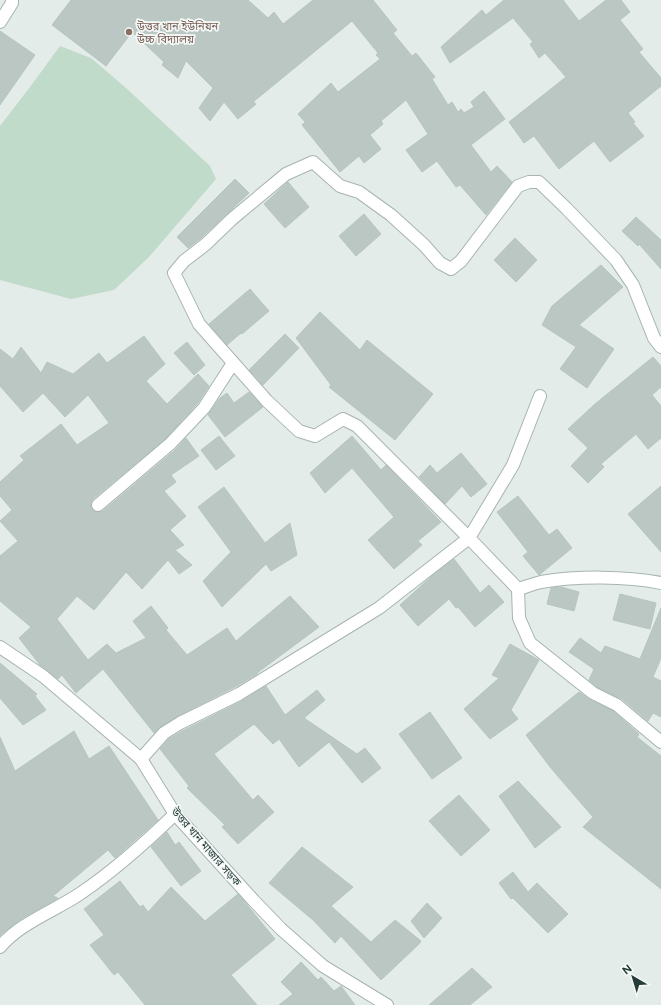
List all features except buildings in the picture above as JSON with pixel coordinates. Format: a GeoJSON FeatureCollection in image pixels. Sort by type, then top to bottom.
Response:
{"type":"FeatureCollection","features":[{"type":"Feature","properties":{"kind":"street"},"geometry":{"type":"LineString","coordinates":[[0,22],[12,3],[12,0]]}},
{"type":"Feature","properties":{"kind":"street"},"geometry":{"type":"LineString","coordinates":[[661,347],[654,338],[633,285],[616,260],[539,182],[529,182],[518,186],[461,261],[451,269],[440,263],[424,245],[391,214],[359,192],[340,186],[314,162],[286,174],[232,219],[206,244],[184,261],[174,273],[199,324],[267,401],[299,431],[315,436],[343,419],[357,426],[518,589],[519,618],[530,643],[593,693],[617,705],[661,742]]}},
{"type":"Feature","properties":{"kind":"street"},"geometry":{"type":"LineString","coordinates":[[98,505],[170,444],[204,408],[233,363]]}},
{"type":"Feature","properties":{"kind":"street"},"geometry":{"type":"LineString","coordinates":[[141,759],[164,733],[180,723],[239,694],[379,608],[469,538],[513,465],[540,396]]}},
{"type":"Feature","properties":{"kind":"street"},"geometry":{"type":"LineString","coordinates":[[518,589],[540,583],[575,578],[641,579],[661,583]]}},
{"type":"Feature","properties":{"kind":"street","name":"উত্তর খান মাজার সড়ক"},"geometry":{"type":"LineString","coordinates":[[0,647],[43,676],[141,759],[175,814],[248,895],[281,929],[323,966],[382,1004]]}},
{"type":"Feature","properties":{"kind":"street"},"geometry":{"type":"LineString","coordinates":[[0,947],[19,929],[80,893],[121,864],[175,814]]}},
{"type":"Feature","properties":{"kind":"green space"},"geometry":{"type":"Polygon","coordinates":[[[60,46],[91,58],[126,88],[210,166],[216,179],[149,257],[114,290],[71,299],[0,280],[0,126],[60,46]]]}},
{"type":"Feature","properties":{"kind":"place","name":"উত্তর খান ইউনিয়ন উচ্চ বিদ্যালয়"},"geometry":{"type":"Point","coordinates":[129,32]}}]}
